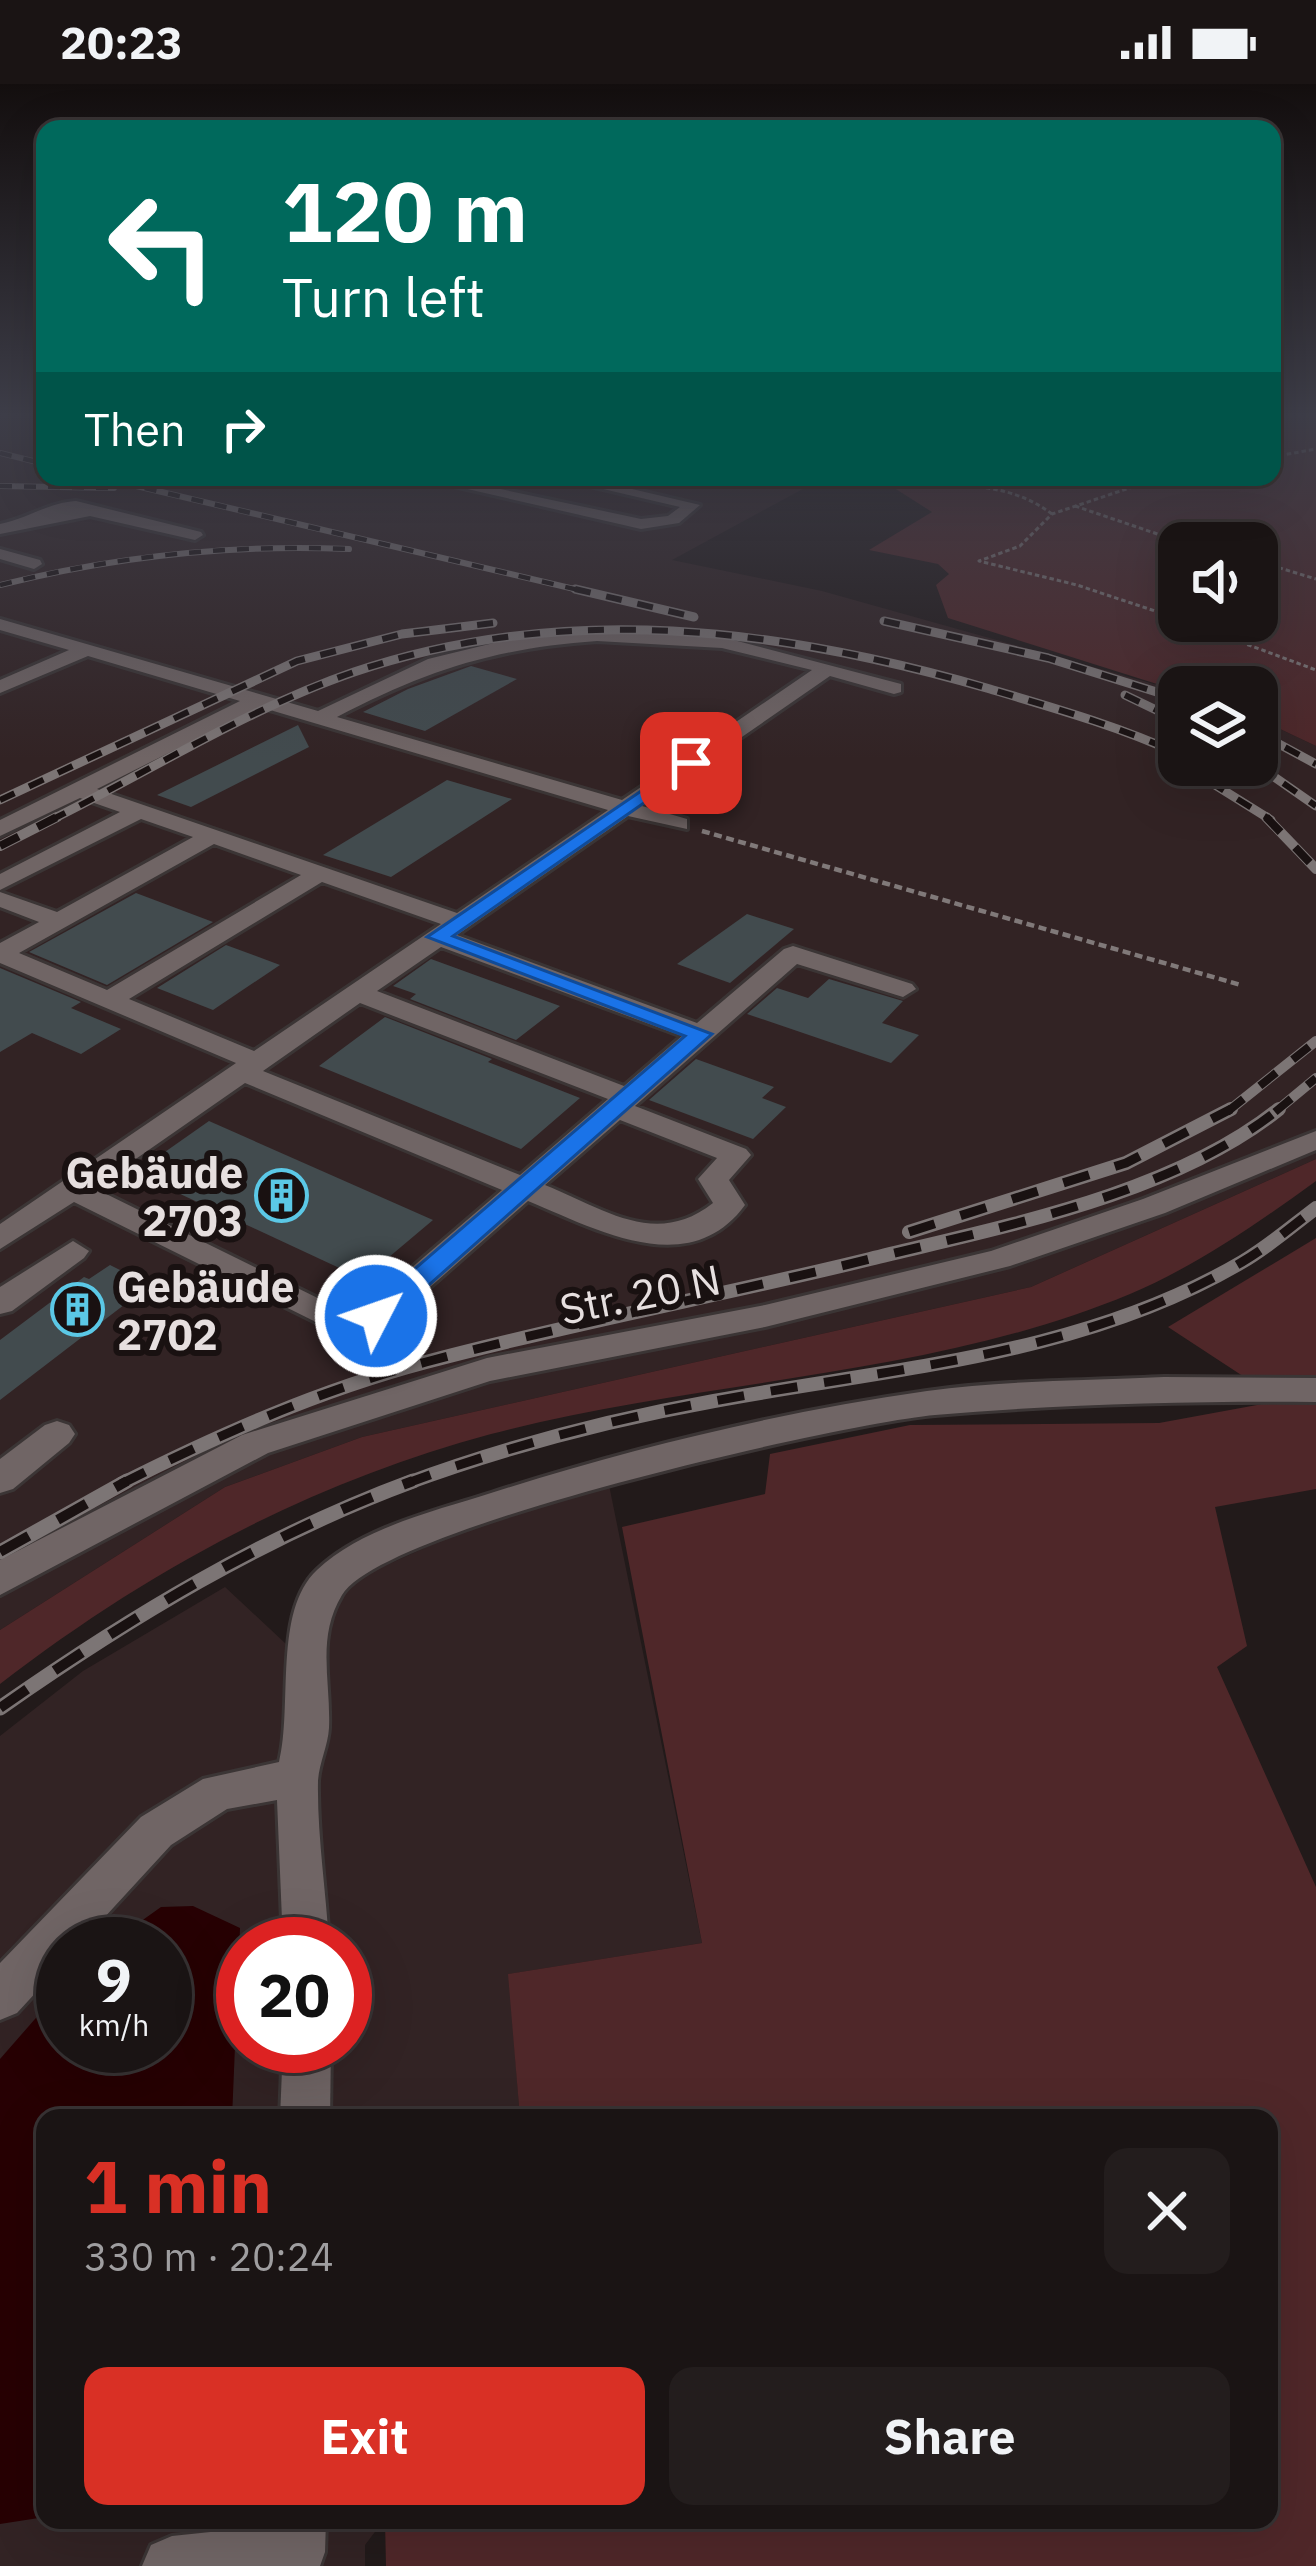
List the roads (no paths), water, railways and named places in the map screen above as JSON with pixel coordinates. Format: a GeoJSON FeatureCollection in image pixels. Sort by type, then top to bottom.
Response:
{"type":"FeatureCollection","features":[{"type":"Feature","properties":{"kind":"lane"},"geometry":{"type":"LineString","coordinates":[[160,528],[195,536]]}},
{"type":"Feature","properties":{"kind":"lane"},"geometry":{"type":"LineString","coordinates":[[0,554],[34,564]]}},
{"type":"Feature","properties":{"kind":"lane"},"geometry":{"type":"LineString","coordinates":[[0,624],[680,824]]}},
{"type":"Feature","properties":{"kind":"lane"},"geometry":{"type":"LineString","coordinates":[[320,718],[432,664],[523,641],[702,641],[762,650],[894,688]]}},
{"type":"Feature","properties":{"kind":"lane"},"geometry":{"type":"LineString","coordinates":[[0,687],[88,649]]}},
{"type":"Feature","properties":{"kind":"lane"},"geometry":{"type":"LineString","coordinates":[[0,1239],[824,671]]}},
{"type":"Feature","properties":{"kind":"lane"},"geometry":{"type":"LineString","coordinates":[[0,829],[258,700]]}},
{"type":"Feature","properties":{"kind":"lane"},"geometry":{"type":"LineString","coordinates":[[79,790],[319,874],[701,1034]]}},
{"type":"Feature","properties":{"kind":"lane"},"geometry":{"type":"LineString","coordinates":[[0,884],[139,811]]}},
{"type":"Feature","properties":{"kind":"lane"},"geometry":{"type":"LineString","coordinates":[[0,954],[212,836]]}},
{"type":"Feature","properties":{"kind":"lane"},"geometry":{"type":"LineString","coordinates":[[108,1000],[319,874]]}},
{"type":"Feature","properties":{"kind":"lane"},"geometry":{"type":"LineString","coordinates":[[0,899],[59,921]]}},
{"type":"Feature","properties":{"kind":"lane"},"geometry":{"type":"LineString","coordinates":[[0,954],[522,1189],[636,1234],[673,1237],[700,1230],[730,1205],[713,1179],[736,1155],[357,992]]}},
{"type":"Feature","properties":{"kind":"lane"},"geometry":{"type":"LineString","coordinates":[[72,1189],[334,1320],[356,1321],[376,1316],[793,954],[903,989]]}},
{"type":"Feature","properties":{"kind":"lane","name":"Str. 20 N"},"geometry":{"type":"LineString","coordinates":[[0,1580],[17,1558],[255,1444],[487,1370],[765,1316],[998,1259],[1154,1206],[1316,1140]]}},
{"type":"Feature","properties":{"kind":"lane"},"geometry":{"type":"LineString","coordinates":[[0,1303],[73,1251]]}},
{"type":"Feature","properties":{"kind":"lane"},"geometry":{"type":"LineString","coordinates":[[305,1917],[297,1778],[308,1730],[305,1639],[328,1582],[374,1551],[460,1516],[581,1478],[795,1428],[930,1403],[1164,1389],[1316,1390]]}},
{"type":"Feature","properties":{"kind":"lane"},"geometry":{"type":"LineString","coordinates":[[0,1480],[58,1434]]}},
{"type":"Feature","properties":{"kind":"lane"},"geometry":{"type":"LineString","coordinates":[[0,1997],[156,1831],[218,1792],[297,1778]]}},
{"type":"Feature","properties":{"kind":"lane"},"geometry":{"type":"LineString","coordinates":[[305,2109],[306,2073]]}},
{"type":"Feature","properties":{"kind":"lane"},"geometry":{"type":"LineString","coordinates":[[172,2566],[296,2546]]}},
{"type":"Feature","properties":{"kind":"railway"},"geometry":{"type":"LineString","coordinates":[[314,528],[587,592]]}},
{"type":"Feature","properties":{"kind":"railway"},"geometry":{"type":"LineString","coordinates":[[0,585],[173,554],[349,549]]}},
{"type":"Feature","properties":{"kind":"railway"},"geometry":{"type":"LineString","coordinates":[[575,589],[694,617]]}},
{"type":"Feature","properties":{"kind":"railway"},"geometry":{"type":"LineString","coordinates":[[884,621],[1048,658],[1158,692]]}},
{"type":"Feature","properties":{"kind":"railway"},"geometry":{"type":"LineString","coordinates":[[0,800],[297,661],[402,634],[493,623]]}},
{"type":"Feature","properties":{"kind":"railway"},"geometry":{"type":"LineString","coordinates":[[51,820],[238,722],[354,672],[433,650],[513,636],[592,630],[672,631],[832,651],[1038,703],[1158,746]]}},
{"type":"Feature","properties":{"kind":"railway"},"geometry":{"type":"LineString","coordinates":[[1125,695],[1158,711]]}},
{"type":"Feature","properties":{"kind":"railway"},"geometry":{"type":"LineString","coordinates":[[1278,743],[1316,764]]}},
{"type":"Feature","properties":{"kind":"railway"},"geometry":{"type":"LineString","coordinates":[[1278,780],[1316,806]]}},
{"type":"Feature","properties":{"kind":"railway"},"geometry":{"type":"LineString","coordinates":[[1217,786],[1271,820]]}},
{"type":"Feature","properties":{"kind":"railway"},"geometry":{"type":"LineString","coordinates":[[0,846],[57,817]]}},
{"type":"Feature","properties":{"kind":"railway"},"geometry":{"type":"LineString","coordinates":[[1266,817],[1316,869]]}},
{"type":"Feature","properties":{"kind":"railway"},"geometry":{"type":"LineString","coordinates":[[1230,1109],[1316,1041]]}},
{"type":"Feature","properties":{"kind":"railway"},"geometry":{"type":"LineString","coordinates":[[1277,1111],[1316,1078]]}},
{"type":"Feature","properties":{"kind":"railway"},"geometry":{"type":"LineString","coordinates":[[909,1232],[1126,1163],[1230,1109]]}},
{"type":"Feature","properties":{"kind":"railway"},"geometry":{"type":"LineString","coordinates":[[1227,1112],[1230,1109]]}},
{"type":"Feature","properties":{"kind":"railway"},"geometry":{"type":"LineString","coordinates":[[126,1482],[270,1415],[386,1373],[1083,1204],[1188,1164],[1277,1111]]}},
{"type":"Feature","properties":{"kind":"railway"},"geometry":{"type":"LineString","coordinates":[[408,1483],[519,1446],[635,1417],[1052,1339],[1181,1294],[1252,1256],[1316,1208]]}},
{"type":"Feature","properties":{"kind":"railway"},"geometry":{"type":"LineString","coordinates":[[408,1483],[413,1481]]}},
{"type":"Feature","properties":{"kind":"railway"},"geometry":{"type":"LineString","coordinates":[[0,1552],[126,1482]]}},
{"type":"Feature","properties":{"kind":"railway"},"geometry":{"type":"LineString","coordinates":[[121,1484],[126,1482]]}},
{"type":"Feature","properties":{"kind":"railway"},"geometry":{"type":"LineString","coordinates":[[0,1708],[199,1581],[304,1527],[408,1483]]}},
{"type":"Feature","properties":{"kind":"place","name":"Gebäude 2703"},"geometry":{"type":"Point","coordinates":[282,1196]}},
{"type":"Feature","properties":{"kind":"place","name":"Gebäude 2702"},"geometry":{"type":"Point","coordinates":[78,1310]}}]}
